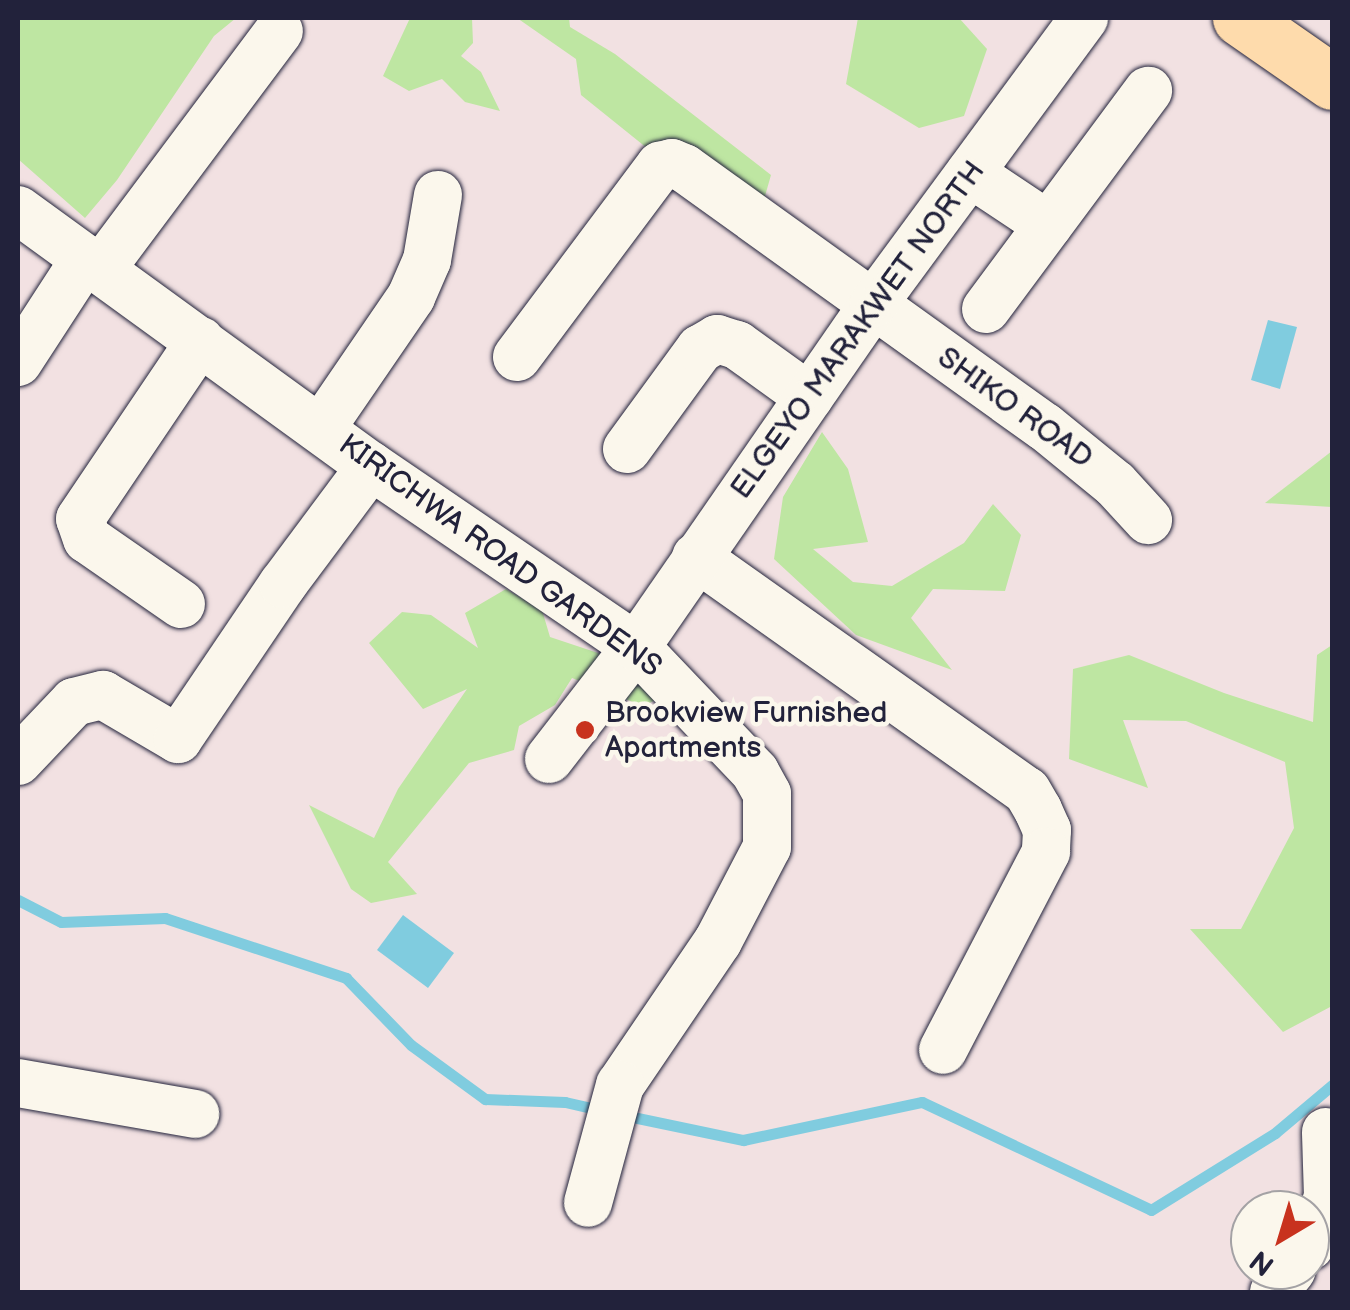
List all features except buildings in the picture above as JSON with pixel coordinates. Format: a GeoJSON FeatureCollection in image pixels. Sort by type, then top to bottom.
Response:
{"type":"FeatureCollection","features":[{"type":"Feature","properties":{"kind":"main road"},"geometry":{"type":"LineString","coordinates":[[1240,18],[1332,82]]}},
{"type":"Feature","properties":{"kind":"street","name":"ELGEYO MARAKWET NORTH"},"geometry":{"type":"LineString","coordinates":[[549,759],[636,646],[874,303],[1084,18]]}},
{"type":"Feature","properties":{"kind":"street"},"geometry":{"type":"LineString","coordinates":[[18,362],[279,31]]}},
{"type":"Feature","properties":{"kind":"street"},"geometry":{"type":"LineString","coordinates":[[986,309],[1148,91]]}},
{"type":"Feature","properties":{"kind":"street","name":"SHIKO ROAD"},"geometry":{"type":"LineString","coordinates":[[518,357],[660,166],[672,164],[874,303],[1091,464],[1148,520]]}},
{"type":"Feature","properties":{"kind":"street"},"geometry":{"type":"LineString","coordinates":[[970,173],[1048,225]]}},
{"type":"Feature","properties":{"kind":"street"},"geometry":{"type":"LineString","coordinates":[[322,427],[411,298],[427,260],[438,195]]}},
{"type":"Feature","properties":{"kind":"street","name":"KIRICHWA ROAD GARDENS"},"geometry":{"type":"LineString","coordinates":[[18,210],[372,466],[636,646],[755,772],[767,794],[770,819],[766,848],[718,941],[620,1086],[594,1182]]}},
{"type":"Feature","properties":{"kind":"street"},"geometry":{"type":"LineString","coordinates":[[627,449],[700,349],[717,340],[737,345],[809,397]]}},
{"type":"Feature","properties":{"kind":"street"},"geometry":{"type":"LineString","coordinates":[[181,604],[87,539],[80,519],[200,341]]}},
{"type":"Feature","properties":{"kind":"street"},"geometry":{"type":"LineString","coordinates":[[18,762],[74,702],[103,694],[178,738],[283,584],[372,466]]}},
{"type":"Feature","properties":{"kind":"street"},"geometry":{"type":"LineString","coordinates":[[696,557],[1026,791],[1038,810],[1047,830],[1046,852],[943,1050]]}},
{"type":"Feature","properties":{"kind":"street"},"geometry":{"type":"LineString","coordinates":[[18,1083],[194,1114]]}},
{"type":"Feature","properties":{"kind":"street"},"geometry":{"type":"LineString","coordinates":[[1326,1132],[1328,1190]]}},
{"type":"Feature","properties":{"kind":"green space"},"geometry":{"type":"Polygon","coordinates":[[[18,18],[236,18],[214,36],[117,180],[85,218],[18,159],[18,18]]]}},
{"type":"Feature","properties":{"kind":"green space"},"geometry":{"type":"Polygon","coordinates":[[[410,18],[472,18],[473,43],[461,56],[481,72],[500,111],[465,102],[442,79],[409,91],[383,76],[410,18]]]}},
{"type":"Feature","properties":{"kind":"green space"},"geometry":{"type":"Polygon","coordinates":[[[517,18],[569,18],[570,27],[615,54],[771,175],[763,203],[724,210],[581,95],[576,59],[517,18]]]}},
{"type":"Feature","properties":{"kind":"green space"},"geometry":{"type":"Polygon","coordinates":[[[858,18],[959,18],[987,49],[964,116],[919,128],[846,84],[858,18]]]}},
{"type":"Feature","properties":{"kind":"green space"},"geometry":{"type":"Polygon","coordinates":[[[822,432],[848,469],[868,542],[813,549],[853,582],[892,586],[964,543],[993,504],[1021,535],[1005,591],[933,589],[911,618],[952,670],[856,635],[774,559],[783,497],[822,432]]]}},
{"type":"Feature","properties":{"kind":"green space"},"geometry":{"type":"Polygon","coordinates":[[[1332,451],[1332,507],[1265,503],[1332,451]]]}},
{"type":"Feature","properties":{"kind":"green space"},"geometry":{"type":"Polygon","coordinates":[[[506,589],[542,610],[550,637],[598,653],[666,695],[643,706],[572,678],[555,705],[519,726],[514,750],[469,763],[388,862],[417,894],[371,903],[351,889],[309,805],[374,838],[398,789],[467,689],[423,709],[369,643],[402,612],[431,615],[478,648],[465,613],[506,589]]]}},
{"type":"Feature","properties":{"kind":"green space"},"geometry":{"type":"Polygon","coordinates":[[[1332,645],[1332,1006],[1283,1032],[1190,929],[1241,929],[1294,828],[1285,762],[1186,721],[1123,720],[1148,788],[1069,759],[1073,669],[1129,655],[1224,693],[1313,722],[1317,655],[1332,645]]]}},
{"type":"Feature","properties":{"kind":"water"},"geometry":{"type":"Polygon","coordinates":[[[1268,320],[1297,327],[1280,389],[1251,380],[1268,320]]]}},
{"type":"Feature","properties":{"kind":"water"},"geometry":{"type":"Polygon","coordinates":[[[403,915],[454,953],[428,988],[377,950],[403,915]]]}},
{"type":"Feature","properties":{"kind":"waterway"},"geometry":{"type":"LineString","coordinates":[[18,900],[61,922],[165,918],[346,978],[411,1045],[485,1099],[565,1102],[605,1111]]}},
{"type":"Feature","properties":{"kind":"waterway"},"geometry":{"type":"LineString","coordinates":[[623,1115],[743,1140],[922,1102],[1151,1210],[1275,1133],[1332,1085]]}},
{"type":"Feature","properties":{"kind":"place","name":"Brookview Furnished Apartments"},"geometry":{"type":"Point","coordinates":[585,730]}}]}
